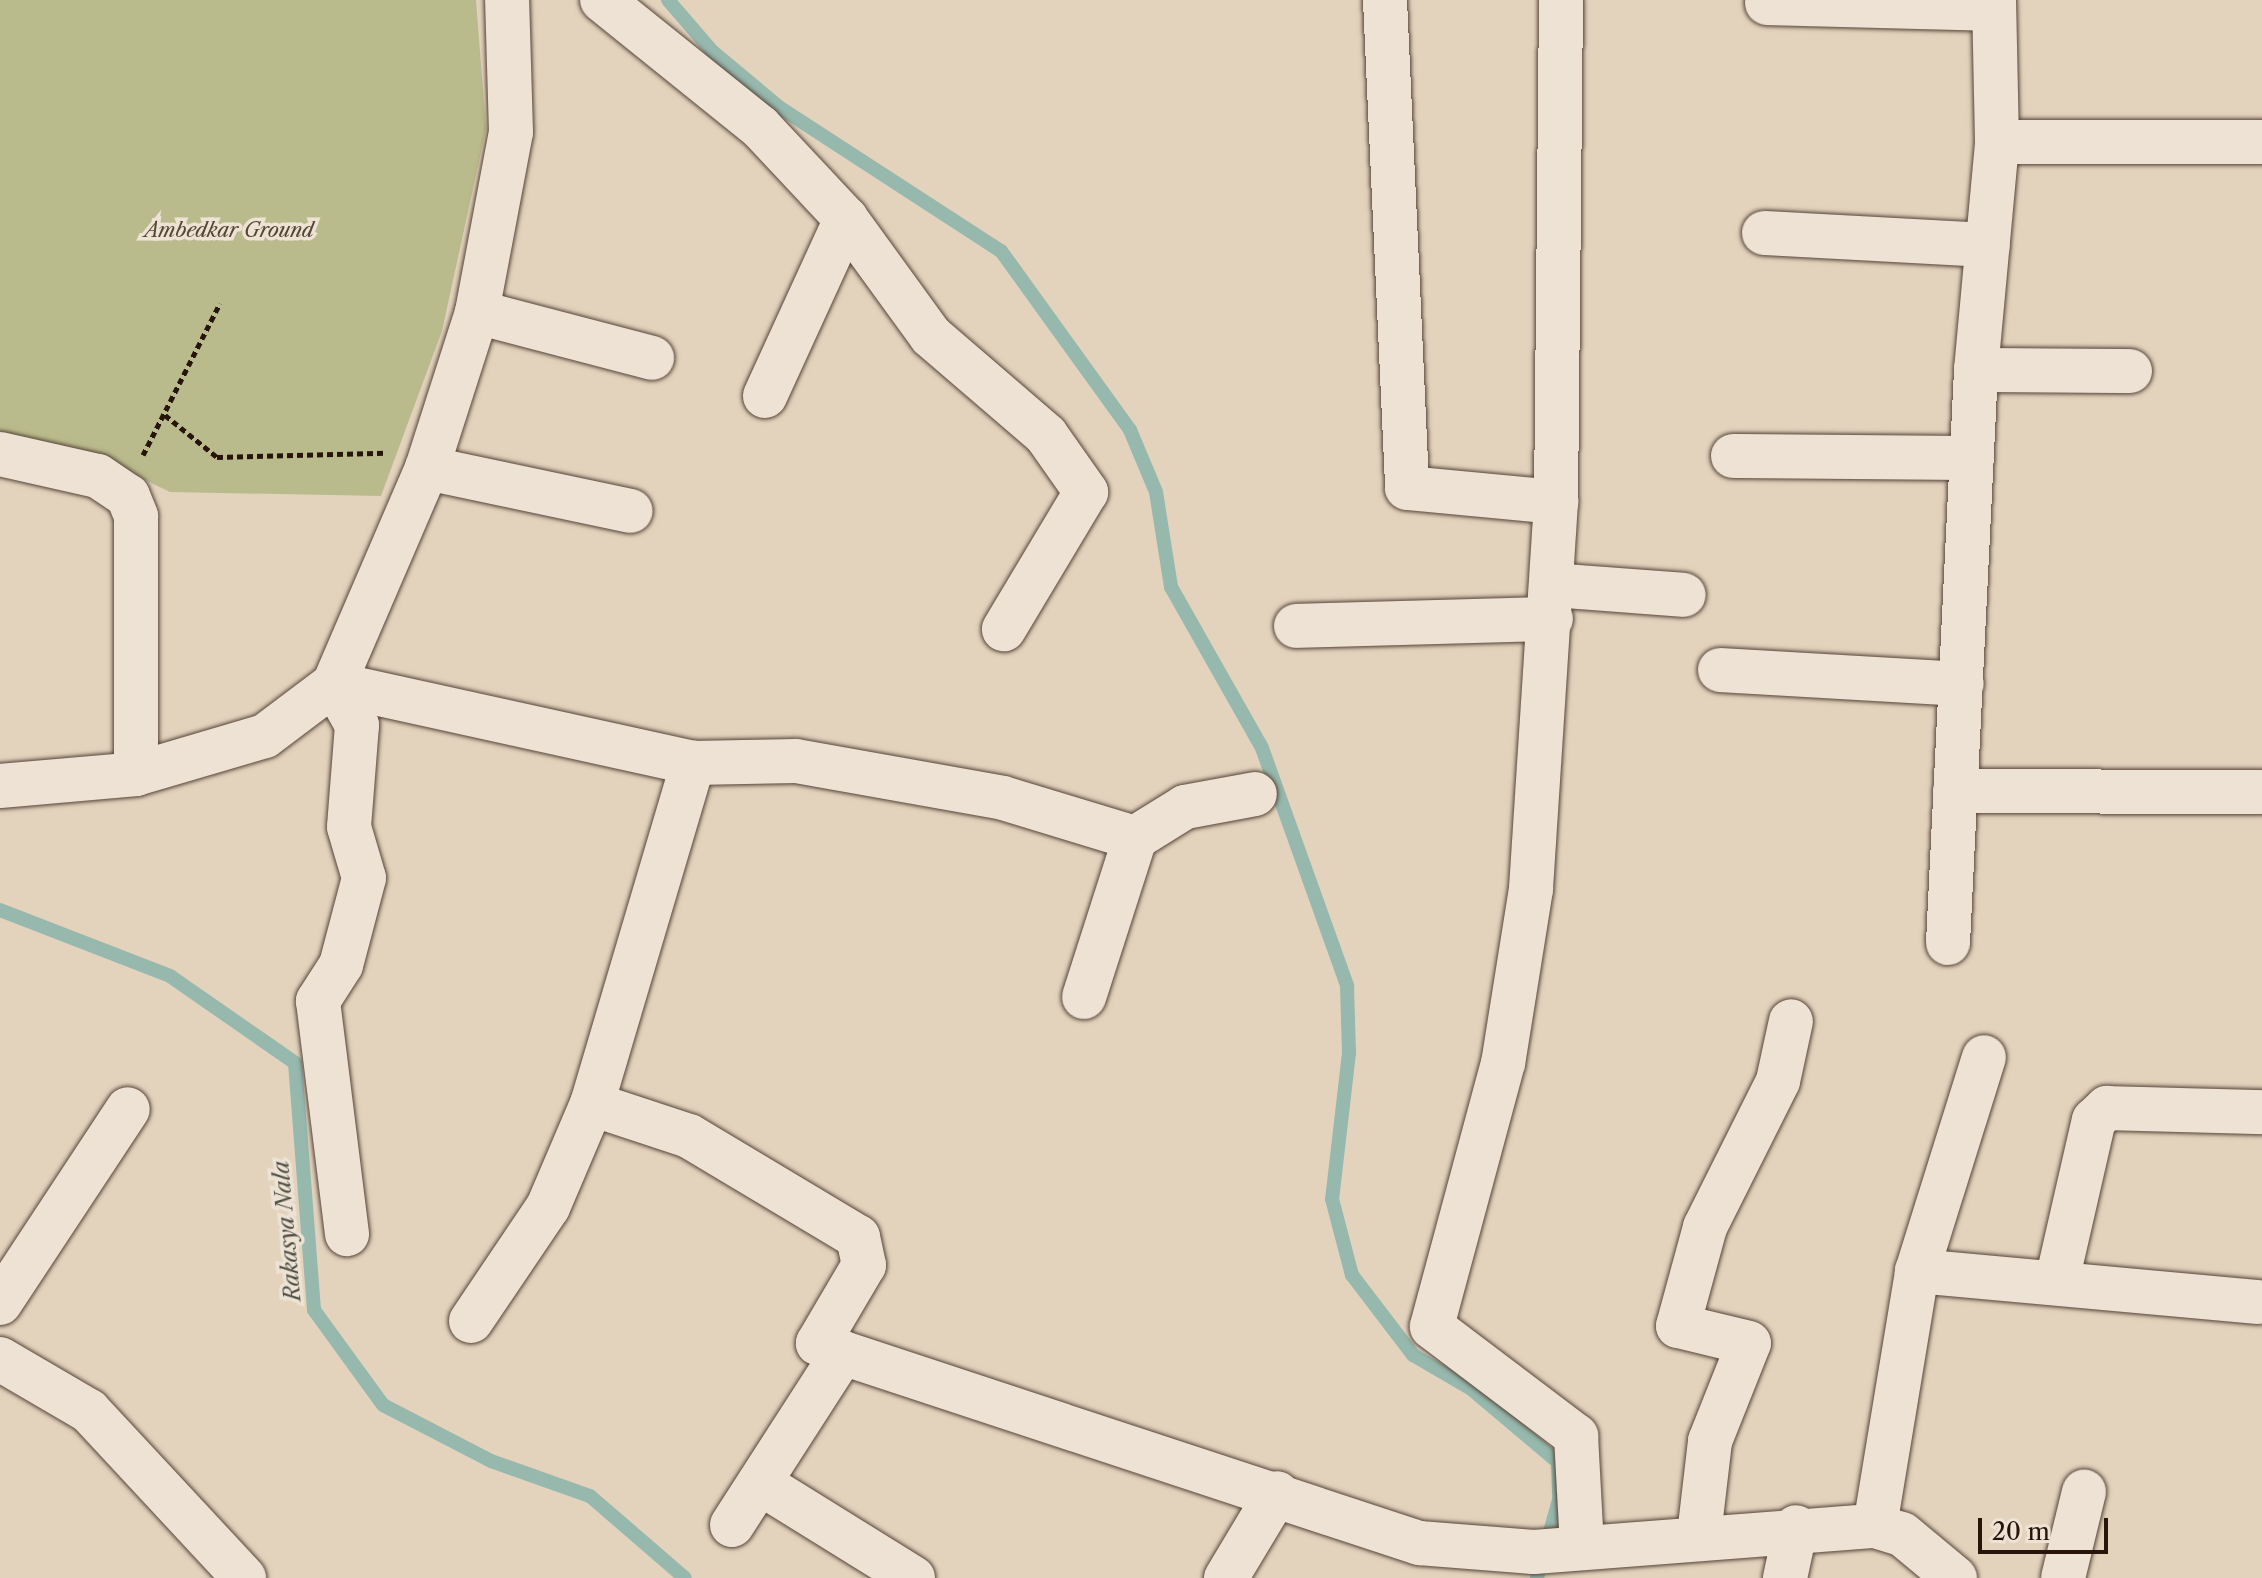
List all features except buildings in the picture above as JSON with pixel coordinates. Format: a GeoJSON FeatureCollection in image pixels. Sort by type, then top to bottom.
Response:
{"type":"FeatureCollection","features":[{"type":"Feature","properties":{"kind":"street"},"geometry":{"type":"LineString","coordinates":[[0,786],[136,774],[265,736],[334,684],[429,460],[477,312],[511,132],[507,0]]}},
{"type":"Feature","properties":{"kind":"street"},"geometry":{"type":"LineString","coordinates":[[602,0],[760,127],[846,219],[931,336],[1046,435],[1086,492],[1004,629]]}},
{"type":"Feature","properties":{"kind":"street"},"geometry":{"type":"LineString","coordinates":[[1385,0],[1407,488],[1556,502]]}},
{"type":"Feature","properties":{"kind":"street"},"geometry":{"type":"LineString","coordinates":[[1561,0],[1556,502],[1552,602],[1531,889],[1503,1063],[1432,1327],[1576,1436],[1581,1553]]}},
{"type":"Feature","properties":{"kind":"street"},"geometry":{"type":"LineString","coordinates":[[1767,3],[1994,4],[1997,142],[1976,370],[1948,943]]}},
{"type":"Feature","properties":{"kind":"street"},"geometry":{"type":"LineString","coordinates":[[1997,142],[2262,142]]}},
{"type":"Feature","properties":{"kind":"street"},"geometry":{"type":"LineString","coordinates":[[765,396],[846,219]]}},
{"type":"Feature","properties":{"kind":"street"},"geometry":{"type":"LineString","coordinates":[[1764,233],[1988,245]]}},
{"type":"Feature","properties":{"kind":"street"},"geometry":{"type":"LineString","coordinates":[[477,312],[652,358]]}},
{"type":"Feature","properties":{"kind":"street"},"geometry":{"type":"LineString","coordinates":[[1976,370],[2130,371]]}},
{"type":"Feature","properties":{"kind":"street"},"geometry":{"type":"LineString","coordinates":[[0,454],[98,476],[124,492],[136,516],[136,774]]}},
{"type":"Feature","properties":{"kind":"street"},"geometry":{"type":"LineString","coordinates":[[1733,456],[1972,458]]}},
{"type":"Feature","properties":{"kind":"street"},"geometry":{"type":"LineString","coordinates":[[429,460],[631,511]]}},
{"type":"Feature","properties":{"kind":"street"},"geometry":{"type":"LineString","coordinates":[[1296,626],[1552,602],[1684,595]]}},
{"type":"Feature","properties":{"kind":"street"},"geometry":{"type":"LineString","coordinates":[[1720,670],[1962,684]]}},
{"type":"Feature","properties":{"kind":"street"},"geometry":{"type":"LineString","coordinates":[[334,684],[693,763],[796,761],[1003,798],[1135,838]]}},
{"type":"Feature","properties":{"kind":"street"},"geometry":{"type":"LineString","coordinates":[[334,684],[357,725],[349,827],[364,878],[341,965],[318,1001],[347,1234]]}},
{"type":"Feature","properties":{"kind":"street"},"geometry":{"type":"LineString","coordinates":[[471,1321],[548,1207],[592,1104],[693,763]]}},
{"type":"Feature","properties":{"kind":"street"},"geometry":{"type":"LineString","coordinates":[[1955,791],[2262,792]]}},
{"type":"Feature","properties":{"kind":"street"},"geometry":{"type":"LineString","coordinates":[[1084,997],[1135,838],[1185,807],[1255,794]]}},
{"type":"Feature","properties":{"kind":"street"},"geometry":{"type":"LineString","coordinates":[[1699,1535],[1710,1441],[1749,1343],[1678,1326],[1705,1227],[1778,1081],[1791,1021]]}},
{"type":"Feature","properties":{"kind":"street"},"geometry":{"type":"LineString","coordinates":[[1875,1526],[1917,1271],[1984,1057]]}},
{"type":"Feature","properties":{"kind":"street"},"geometry":{"type":"LineString","coordinates":[[592,1104],[689,1136],[858,1237],[864,1265],[818,1343],[1277,1493],[1416,1560],[1581,1553],[1699,1535],[1796,1527],[1875,1526],[1902,1534],[1955,1578]]}},
{"type":"Feature","properties":{"kind":"street"},"geometry":{"type":"LineString","coordinates":[[2057,1281],[2094,1120],[2107,1108],[2262,1112]]}},
{"type":"Feature","properties":{"kind":"street"},"geometry":{"type":"LineString","coordinates":[[0,1303],[128,1109]]}},
{"type":"Feature","properties":{"kind":"street"},"geometry":{"type":"LineString","coordinates":[[1917,1271],[2057,1281],[2259,1302]]}},
{"type":"Feature","properties":{"kind":"street"},"geometry":{"type":"LineString","coordinates":[[732,1525],[843,1353]]}},
{"type":"Feature","properties":{"kind":"street"},"geometry":{"type":"LineString","coordinates":[[0,1359],[89,1411],[244,1578]]}},
{"type":"Feature","properties":{"kind":"street"},"geometry":{"type":"LineString","coordinates":[[760,1483],[913,1578]]}},
{"type":"Feature","properties":{"kind":"street"},"geometry":{"type":"LineString","coordinates":[[2063,1578],[2084,1492]]}},
{"type":"Feature","properties":{"kind":"street"},"geometry":{"type":"LineString","coordinates":[[1226,1578],[1277,1493]]}},
{"type":"Feature","properties":{"kind":"street"},"geometry":{"type":"LineString","coordinates":[[1785,1578],[1796,1527]]}},
{"type":"Feature","properties":{"kind":"path"},"geometry":{"type":"LineString","coordinates":[[124,492],[220,303]]}},
{"type":"Feature","properties":{"kind":"path"},"geometry":{"type":"LineString","coordinates":[[165,415],[217,457],[429,460]]}},
{"type":"Feature","properties":{"kind":"green space","name":"Ambedkar Ground"},"geometry":{"type":"Polygon","coordinates":[[[0,0],[476,0],[486,129],[442,331],[381,496],[170,492],[112,464],[0,431],[0,0]]]}},
{"type":"Feature","properties":{"kind":"waterway"},"geometry":{"type":"LineString","coordinates":[[668,0],[712,51],[779,107],[1001,251],[1130,430],[1156,492],[1171,587],[1262,748],[1347,986],[1349,1053],[1332,1199],[1352,1275],[1413,1355],[1470,1388],[1558,1462],[1559,1500],[1537,1578]]}},
{"type":"Feature","properties":{"kind":"waterway","name":"Rakasya Nala"},"geometry":{"type":"LineString","coordinates":[[0,910],[170,976],[295,1063],[314,1310],[383,1405],[491,1461],[590,1496],[685,1578]]}}]}
